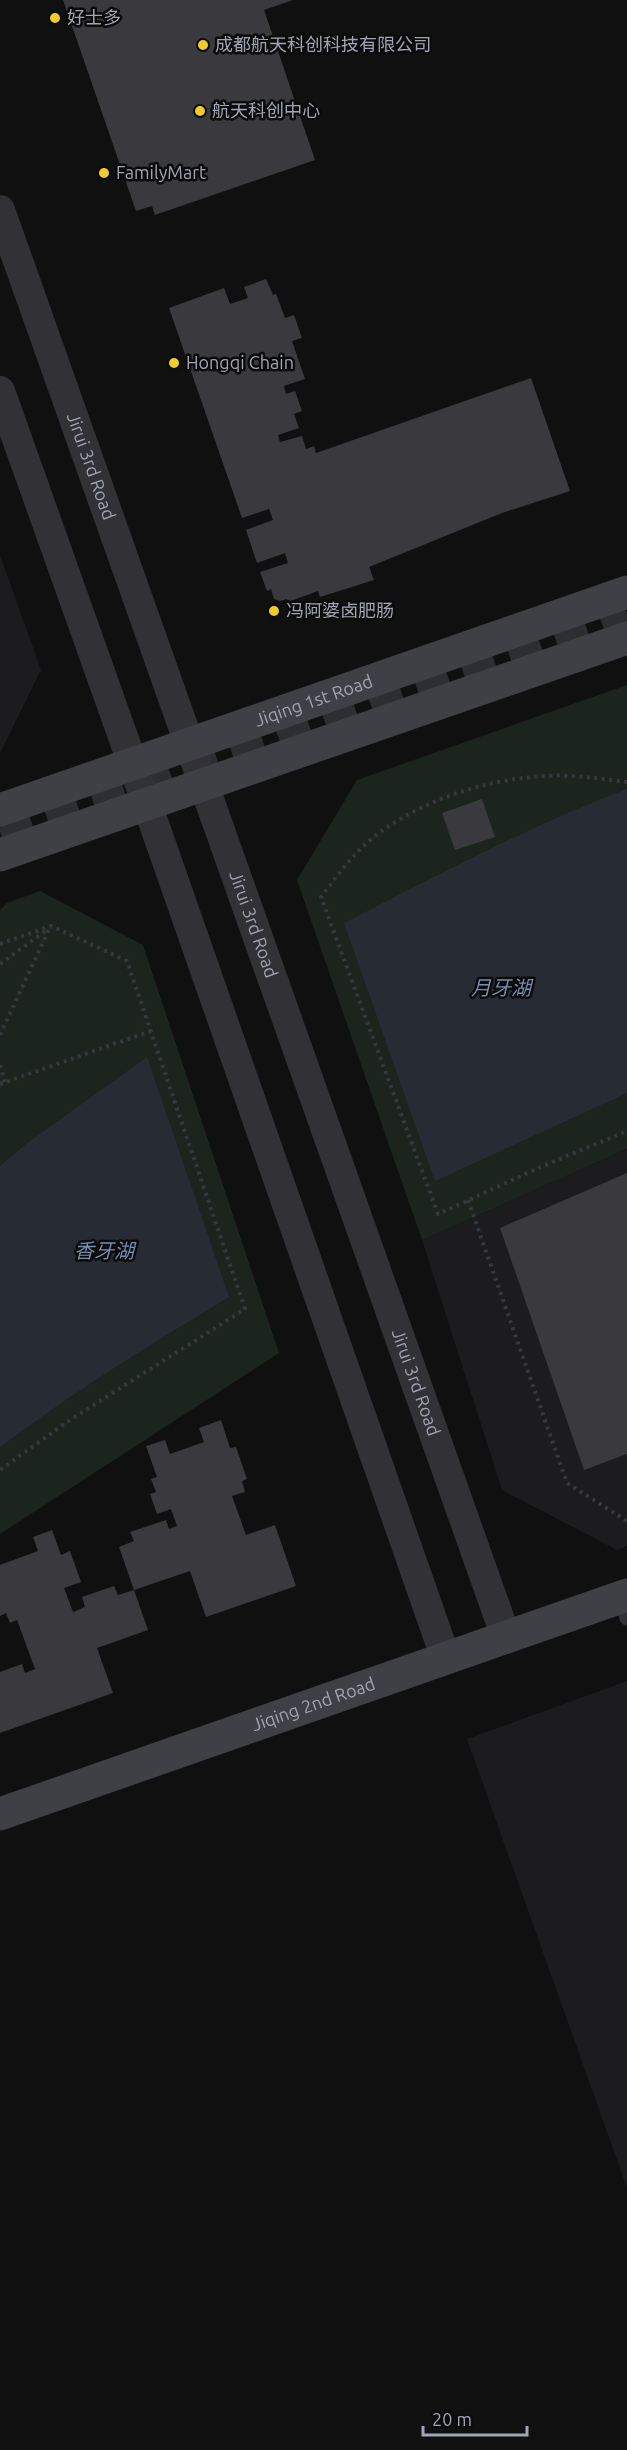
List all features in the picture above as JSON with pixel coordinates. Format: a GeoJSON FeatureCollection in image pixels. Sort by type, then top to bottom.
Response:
{"type":"FeatureCollection","features":[{"type":"Feature","properties":{"kind":"street","name":"Jirui 3rd Road"},"geometry":{"type":"LineString","coordinates":[[0,210],[506,1637]]}},
{"type":"Feature","properties":{"kind":"street"},"geometry":{"type":"LineString","coordinates":[[0,391],[446,1659]]}},
{"type":"Feature","properties":{"kind":"street","name":"Jiqing 1st Road"},"geometry":{"type":"LineString","coordinates":[[0,810],[627,592]]}},
{"type":"Feature","properties":{"kind":"street"},"geometry":{"type":"LineString","coordinates":[[0,855],[627,638]]}},
{"type":"Feature","properties":{"kind":"street","name":"Jiqing 2nd Road"},"geometry":{"type":"LineString","coordinates":[[0,1814],[506,1637],[625,1603]]}},
{"type":"Feature","properties":{"kind":"path"},"geometry":{"type":"LineString","coordinates":[[627,782],[585,777],[546,776],[511,780],[442,800],[410,813],[377,834],[344,866],[321,897],[438,1214],[627,1131]]}},
{"type":"Feature","properties":{"kind":"path"},"geometry":{"type":"LineString","coordinates":[[0,944],[51,926],[127,961],[245,1309],[70,1420],[0,1470]]}},
{"type":"Feature","properties":{"kind":"path"},"geometry":{"type":"LineString","coordinates":[[0,964],[51,926]]}},
{"type":"Feature","properties":{"kind":"path"},"geometry":{"type":"LineString","coordinates":[[0,1035],[51,926]]}},
{"type":"Feature","properties":{"kind":"path"},"geometry":{"type":"LineString","coordinates":[[0,1065],[3,1083],[151,1031]]}},
{"type":"Feature","properties":{"kind":"path"},"geometry":{"type":"LineString","coordinates":[[468,1200],[567,1483],[627,1521]]}},
{"type":"Feature","properties":{"kind":"shaded area"},"geometry":{"type":"Polygon","coordinates":[[[0,555],[41,670],[0,753],[0,555]]]}},
{"type":"Feature","properties":{"kind":"shaded area"},"geometry":{"type":"Polygon","coordinates":[[[627,685],[627,1149],[422,1240],[297,880],[357,780],[627,685]]]}},
{"type":"Feature","properties":{"kind":"shaded area"},"geometry":{"type":"Polygon","coordinates":[[[40,891],[143,945],[279,1353],[0,1534],[0,910],[7,903],[40,891]]]}},
{"type":"Feature","properties":{"kind":"shaded area"},"geometry":{"type":"Polygon","coordinates":[[[627,1149],[627,1546],[617,1550],[502,1490],[422,1240],[627,1149]]]}},
{"type":"Feature","properties":{"kind":"shaded area"},"geometry":{"type":"Polygon","coordinates":[[[627,1681],[627,2188],[467,1739],[627,1681]]]}},
{"type":"Feature","properties":{"kind":"water","name":"月牙湖"},"geometry":{"type":"Polygon","coordinates":[[[627,789],[627,1093],[435,1181],[344,923],[519,835],[627,789]]]}},
{"type":"Feature","properties":{"kind":"water","name":"香牙湖"},"geometry":{"type":"Polygon","coordinates":[[[147,1057],[229,1297],[84,1388],[0,1447],[0,1166],[26,1144],[147,1057]]]}},
{"type":"Feature","properties":{"kind":"building","name":"航天科创中心"},"geometry":{"type":"Polygon","coordinates":[[[63,0],[293,0],[264,10],[315,160],[155,215],[152,206],[136,211],[63,0]]]}},
{"type":"Feature","properties":{"kind":"building"},"geometry":{"type":"Polygon","coordinates":[[[266,279],[273,295],[276,294],[285,318],[294,315],[302,338],[292,341],[305,379],[284,386],[286,394],[295,391],[302,411],[294,414],[299,428],[278,435],[280,442],[302,436],[306,449],[314,446],[316,453],[531,378],[570,491],[502,513],[369,567],[374,580],[320,597],[318,591],[288,602],[287,599],[280,601],[274,599],[271,589],[267,591],[260,572],[288,563],[285,553],[257,563],[246,530],[273,520],[269,509],[242,518],[169,308],[224,288],[230,304],[248,298],[244,287],[266,279]]]}},
{"type":"Feature","properties":{"kind":"building"},"geometry":{"type":"Polygon","coordinates":[[[482,799],[495,837],[455,850],[442,813],[482,799]]]}},
{"type":"Feature","properties":{"kind":"building"},"geometry":{"type":"Polygon","coordinates":[[[627,1173],[627,1454],[584,1470],[500,1228],[627,1173]]]}},
{"type":"Feature","properties":{"kind":"building"},"geometry":{"type":"Polygon","coordinates":[[[221,1420],[230,1448],[236,1447],[247,1479],[242,1481],[245,1492],[232,1496],[246,1535],[275,1525],[296,1586],[206,1617],[190,1571],[134,1590],[119,1547],[134,1541],[130,1532],[166,1520],[169,1529],[177,1526],[171,1509],[157,1514],[150,1494],[156,1492],[151,1479],[157,1477],[146,1446],[165,1440],[170,1454],[204,1442],[199,1428],[221,1420]]]}},
{"type":"Feature","properties":{"kind":"building"},"geometry":{"type":"Polygon","coordinates":[[[52,1530],[61,1555],[70,1551],[81,1582],[64,1588],[73,1612],[85,1607],[82,1597],[114,1586],[118,1595],[134,1590],[148,1630],[97,1648],[113,1693],[0,1733],[0,1672],[22,1664],[25,1673],[35,1669],[17,1620],[10,1623],[6,1613],[0,1616],[0,1565],[38,1551],[33,1537],[52,1530]]]}},
{"type":"Feature","properties":{"kind":"tunnel"},"geometry":{"type":"LineString","coordinates":[[0,832],[627,614]]}},
{"type":"Feature","properties":{"kind":"place","name":"好士多"},"geometry":{"type":"Point","coordinates":[55,18]}},
{"type":"Feature","properties":{"kind":"place","name":"成都航天科创科技有限公司"},"geometry":{"type":"Point","coordinates":[203,45]}},
{"type":"Feature","properties":{"kind":"place","name":"航天科创中心"},"geometry":{"type":"Point","coordinates":[200,111]}},
{"type":"Feature","properties":{"kind":"place","name":"FamilyMart"},"geometry":{"type":"Point","coordinates":[104,173]}},
{"type":"Feature","properties":{"kind":"place","name":"Hongqi Chain"},"geometry":{"type":"Point","coordinates":[174,363]}},
{"type":"Feature","properties":{"kind":"place","name":"冯阿婆卤肥肠"},"geometry":{"type":"Point","coordinates":[274,611]}}]}
